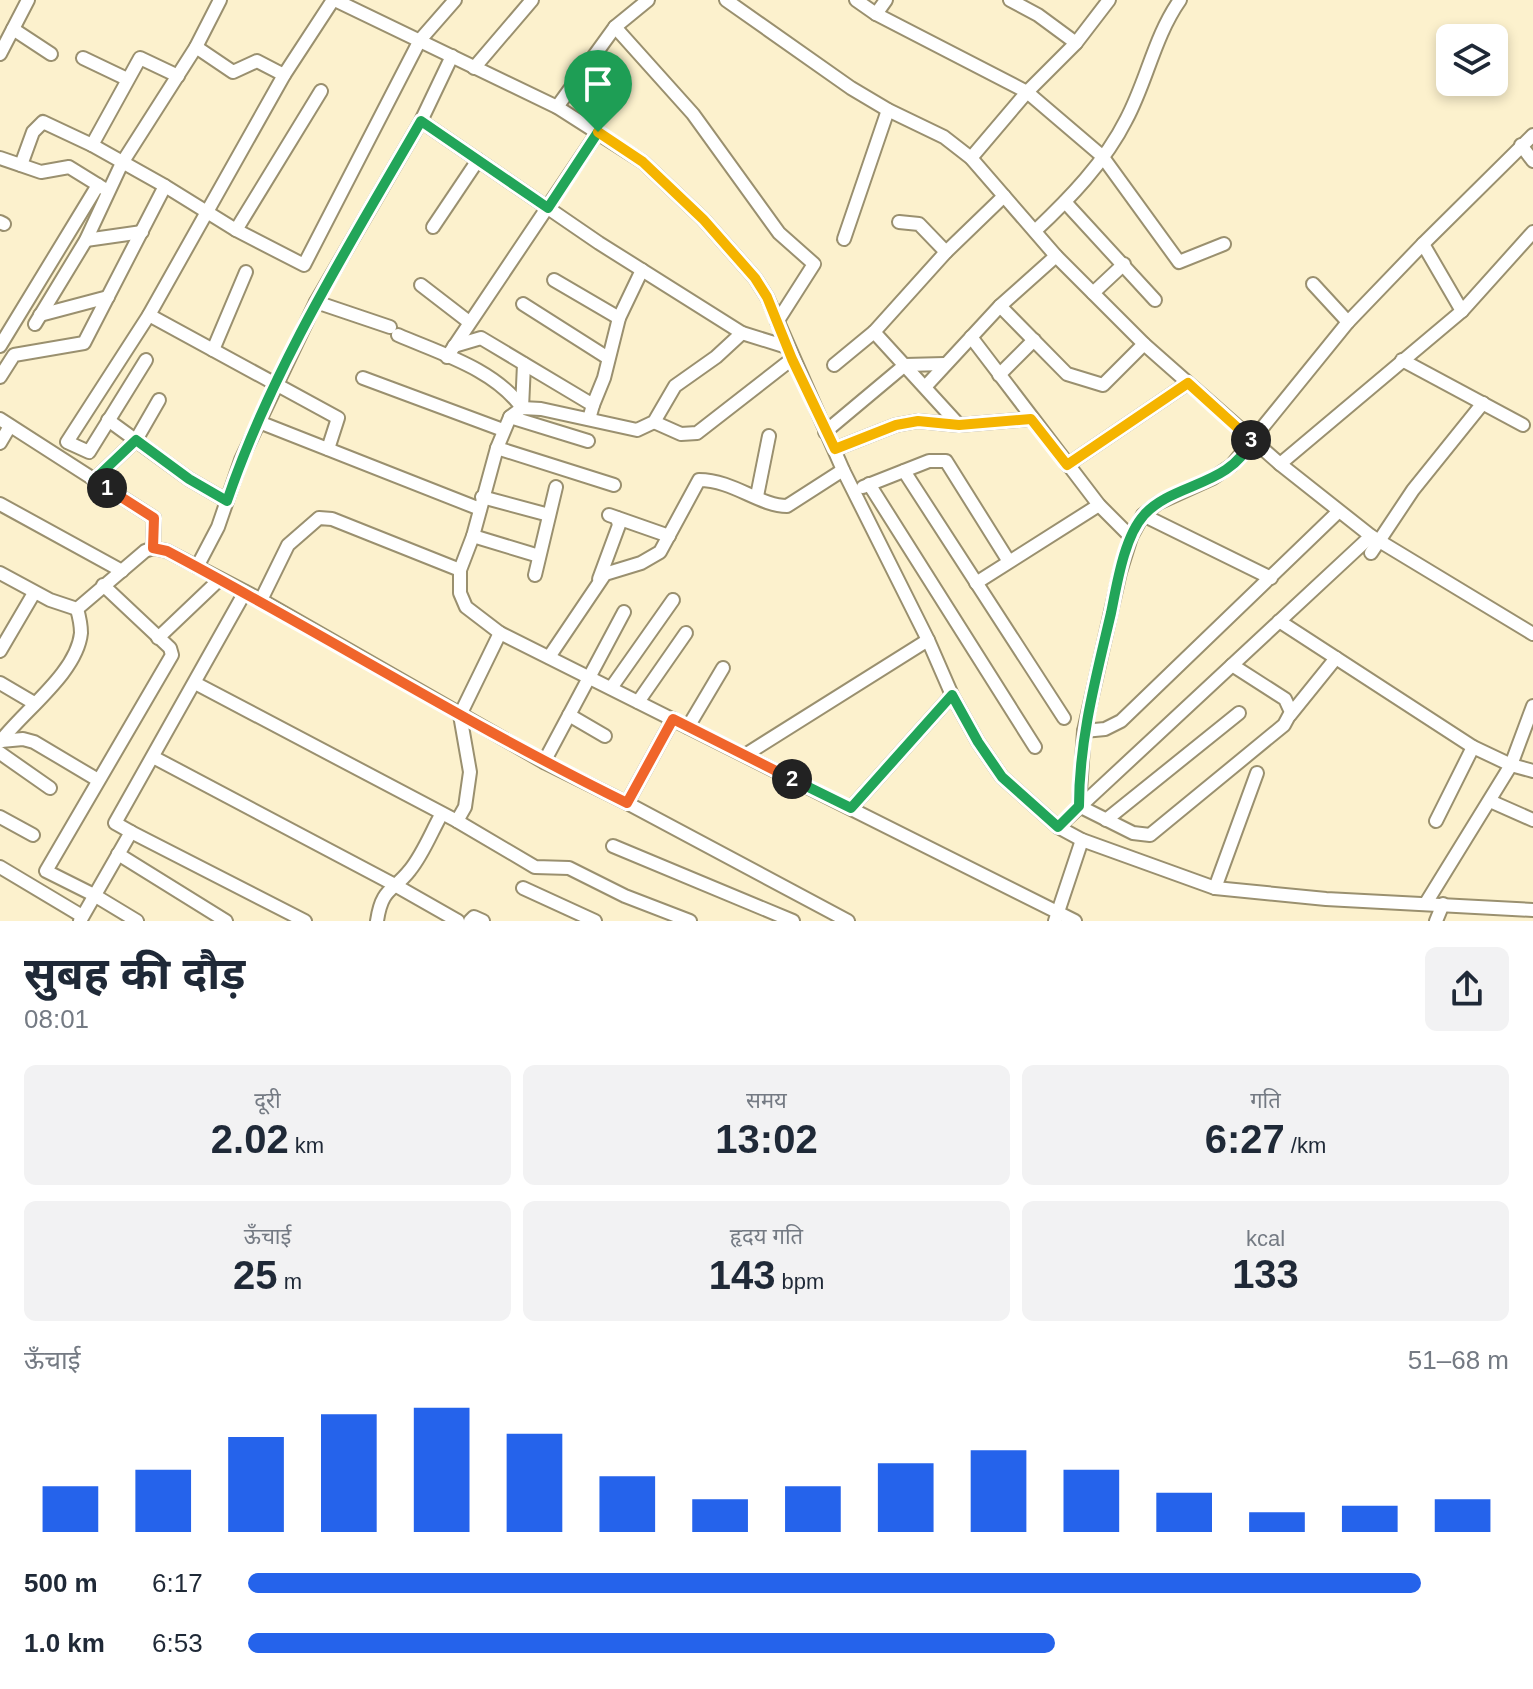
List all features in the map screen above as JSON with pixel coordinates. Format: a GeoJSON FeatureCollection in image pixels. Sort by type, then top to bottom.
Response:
{"type":"FeatureCollection","features":[{"type":"Feature","properties":{"kind":"street"},"geometry":{"type":"LineString","coordinates":[[0,54],[28,0]]}},
{"type":"Feature","properties":{"kind":"street"},"geometry":{"type":"LineString","coordinates":[[0,346],[178,76],[220,0]]}},
{"type":"Feature","properties":{"kind":"street"},"geometry":{"type":"LineString","coordinates":[[146,360],[89,452],[67,442],[149,315],[284,75],[334,0],[557,107],[598,132],[643,162],[703,219],[755,278],[767,297],[825,432],[952,695],[1002,777],[1058,827],[1082,840],[1215,888],[1326,899],[1533,910]]}},
{"type":"Feature","properties":{"kind":"street"},"geometry":{"type":"LineString","coordinates":[[21,165],[33,132],[43,122],[92,145],[236,230],[304,265],[420,40],[455,0]]}},
{"type":"Feature","properties":{"kind":"street"},"geometry":{"type":"LineString","coordinates":[[474,68],[532,0]]}},
{"type":"Feature","properties":{"kind":"street"},"geometry":{"type":"LineString","coordinates":[[557,107],[615,27],[648,0]]}},
{"type":"Feature","properties":{"kind":"street"},"geometry":{"type":"LineString","coordinates":[[856,0],[876,14],[1027,92],[1102,156],[1179,262],[1224,244]]}},
{"type":"Feature","properties":{"kind":"street"},"geometry":{"type":"LineString","coordinates":[[876,14],[886,0]]}},
{"type":"Feature","properties":{"kind":"street"},"geometry":{"type":"LineString","coordinates":[[1010,0],[1038,15],[1076,43]]}},
{"type":"Feature","properties":{"kind":"street"},"geometry":{"type":"LineString","coordinates":[[971,158],[1027,92],[1076,43],[1109,0]]}},
{"type":"Feature","properties":{"kind":"street"},"geometry":{"type":"LineString","coordinates":[[1035,231],[1065,202],[1126,120],[1161,32],[1180,0]]}},
{"type":"Feature","properties":{"kind":"street"},"geometry":{"type":"LineString","coordinates":[[732,2],[851,88],[944,137],[971,158],[1056,256],[1144,344],[1252,441],[1338,512],[1375,538],[1533,634]]}},
{"type":"Feature","properties":{"kind":"street"},"geometry":{"type":"LineString","coordinates":[[615,27],[693,114],[779,233],[814,264],[777,322]]}},
{"type":"Feature","properties":{"kind":"street"},"geometry":{"type":"LineString","coordinates":[[13,29],[51,54]]}},
{"type":"Feature","properties":{"kind":"street"},"geometry":{"type":"LineString","coordinates":[[196,47],[233,72],[257,61],[284,75]]}},
{"type":"Feature","properties":{"kind":"street"},"geometry":{"type":"LineString","coordinates":[[197,567],[218,527],[241,460],[316,302],[421,121],[452,56]]}},
{"type":"Feature","properties":{"kind":"street"},"geometry":{"type":"LineString","coordinates":[[83,58],[127,79]]}},
{"type":"Feature","properties":{"kind":"street"},"geometry":{"type":"LineString","coordinates":[[92,145],[140,58],[178,76]]}},
{"type":"Feature","properties":{"kind":"street"},"geometry":{"type":"LineString","coordinates":[[236,230],[321,91]]}},
{"type":"Feature","properties":{"kind":"street"},"geometry":{"type":"LineString","coordinates":[[844,239],[888,110]]}},
{"type":"Feature","properties":{"kind":"street"},"geometry":{"type":"LineString","coordinates":[[421,121],[548,208],[742,333],[790,353]]}},
{"type":"Feature","properties":{"kind":"street"},"geometry":{"type":"LineString","coordinates":[[450,351],[598,132]]}},
{"type":"Feature","properties":{"kind":"street"},"geometry":{"type":"LineString","coordinates":[[1079,806],[1084,731],[1120,572],[1131,537],[1143,515],[1158,503],[1213,478],[1232,465],[1348,322],[1533,135]]}},
{"type":"Feature","properties":{"kind":"street"},"geometry":{"type":"LineString","coordinates":[[1521,145],[1533,161]]}},
{"type":"Feature","properties":{"kind":"street"},"geometry":{"type":"LineString","coordinates":[[0,158],[50,172],[69,167],[104,188]]}},
{"type":"Feature","properties":{"kind":"street"},"geometry":{"type":"LineString","coordinates":[[433,227],[478,160]]}},
{"type":"Feature","properties":{"kind":"street"},"geometry":{"type":"LineString","coordinates":[[0,377],[14,355],[84,343],[165,186]]}},
{"type":"Feature","properties":{"kind":"street"},"geometry":{"type":"LineString","coordinates":[[104,188],[86,240],[38,319],[108,297]]}},
{"type":"Feature","properties":{"kind":"street"},"geometry":{"type":"LineString","coordinates":[[834,365],[874,332],[946,252],[1004,196]]}},
{"type":"Feature","properties":{"kind":"street"},"geometry":{"type":"LineString","coordinates":[[1065,202],[1155,300]]}},
{"type":"Feature","properties":{"kind":"street"},"geometry":{"type":"LineString","coordinates":[[899,222],[919,224],[946,252]]}},
{"type":"Feature","properties":{"kind":"street"},"geometry":{"type":"LineString","coordinates":[[86,240],[142,232]]}},
{"type":"Feature","properties":{"kind":"street"},"geometry":{"type":"LineString","coordinates":[[1280,464],[1462,311],[1533,232]]}},
{"type":"Feature","properties":{"kind":"street"},"geometry":{"type":"LineString","coordinates":[[1423,244],[1462,311]]}},
{"type":"Feature","properties":{"kind":"street"},"geometry":{"type":"LineString","coordinates":[[926,386],[1000,306],[1056,256]]}},
{"type":"Feature","properties":{"kind":"street"},"geometry":{"type":"LineString","coordinates":[[1093,293],[1124,264]]}},
{"type":"Feature","properties":{"kind":"street"},"geometry":{"type":"LineString","coordinates":[[589,419],[619,318],[642,270]]}},
{"type":"Feature","properties":{"kind":"street"},"geometry":{"type":"LineString","coordinates":[[213,350],[246,272]]}},
{"type":"Feature","properties":{"kind":"street"},"geometry":{"type":"LineString","coordinates":[[554,280],[619,318]]}},
{"type":"Feature","properties":{"kind":"street"},"geometry":{"type":"LineString","coordinates":[[1313,284],[1348,322]]}},
{"type":"Feature","properties":{"kind":"street"},"geometry":{"type":"LineString","coordinates":[[421,285],[469,322]]}},
{"type":"Feature","properties":{"kind":"street"},"geometry":{"type":"LineString","coordinates":[[316,302],[450,351],[506,390],[522,408]]}},
{"type":"Feature","properties":{"kind":"street"},"geometry":{"type":"LineString","coordinates":[[523,304],[608,358]]}},
{"type":"Feature","properties":{"kind":"street"},"geometry":{"type":"LineString","coordinates":[[1000,306],[1067,374],[1103,385],[1144,344]]}},
{"type":"Feature","properties":{"kind":"street"},"geometry":{"type":"LineString","coordinates":[[149,315],[338,418],[328,449]]}},
{"type":"Feature","properties":{"kind":"street"},"geometry":{"type":"LineString","coordinates":[[874,332],[959,425]]}},
{"type":"Feature","properties":{"kind":"street"},"geometry":{"type":"LineString","coordinates":[[742,333],[716,357],[675,386],[654,422],[637,430],[541,409],[522,408],[510,417],[497,448],[473,536],[460,570],[460,593],[466,607],[500,633],[851,808],[1056,916],[1075,921]]}},
{"type":"Feature","properties":{"kind":"street"},"geometry":{"type":"LineString","coordinates":[[971,337],[1067,465],[1099,505],[1131,537]]}},
{"type":"Feature","properties":{"kind":"street"},"geometry":{"type":"LineString","coordinates":[[450,351],[481,338],[593,405]]}},
{"type":"Feature","properties":{"kind":"street"},"geometry":{"type":"LineString","coordinates":[[999,375],[1034,340]]}},
{"type":"Feature","properties":{"kind":"street"},"geometry":{"type":"LineString","coordinates":[[654,422],[681,434],[697,433],[790,353]]}},
{"type":"Feature","properties":{"kind":"street"},"geometry":{"type":"LineString","coordinates":[[1402,360],[1523,425]]}},
{"type":"Feature","properties":{"kind":"street"},"geometry":{"type":"LineString","coordinates":[[522,408],[524,364]]}},
{"type":"Feature","properties":{"kind":"street"},"geometry":{"type":"LineString","coordinates":[[825,432],[905,365],[945,364]]}},
{"type":"Feature","properties":{"kind":"street"},"geometry":{"type":"LineString","coordinates":[[363,378],[503,430]]}},
{"type":"Feature","properties":{"kind":"street"},"geometry":{"type":"LineString","coordinates":[[1067,465],[1188,383]]}},
{"type":"Feature","properties":{"kind":"street"},"geometry":{"type":"LineString","coordinates":[[94,480],[136,440],[159,400]]}},
{"type":"Feature","properties":{"kind":"street"},"geometry":{"type":"LineString","coordinates":[[1058,827],[1279,621],[1375,538],[1483,403]]}},
{"type":"Feature","properties":{"kind":"street"},"geometry":{"type":"LineString","coordinates":[[510,417],[588,441]]}},
{"type":"Feature","properties":{"kind":"street"},"geometry":{"type":"LineString","coordinates":[[835,449],[896,425],[918,421],[959,425],[1031,419]]}},
{"type":"Feature","properties":{"kind":"street"},"geometry":{"type":"LineString","coordinates":[[108,420],[189,479],[227,501]]}},
{"type":"Feature","properties":{"kind":"street"},"geometry":{"type":"LineString","coordinates":[[259,422],[481,503],[549,515]]}},
{"type":"Feature","properties":{"kind":"street"},"geometry":{"type":"LineString","coordinates":[[0,443],[5,423],[154,518],[153,548]]}},
{"type":"Feature","properties":{"kind":"street"},"geometry":{"type":"LineString","coordinates":[[757,496],[769,436]]}},
{"type":"Feature","properties":{"kind":"street"},"geometry":{"type":"LineString","coordinates":[[497,448],[614,485]]}},
{"type":"Feature","properties":{"kind":"street"},"geometry":{"type":"LineString","coordinates":[[549,657],[605,574],[660,552],[699,480],[725,483],[787,506],[848,481],[869,484],[929,461],[946,461],[1008,560]]}},
{"type":"Feature","properties":{"kind":"street"},"geometry":{"type":"LineString","coordinates":[[904,471],[1064,718]]}},
{"type":"Feature","properties":{"kind":"street"},"geometry":{"type":"LineString","coordinates":[[869,484],[1035,747]]}},
{"type":"Feature","properties":{"kind":"street"},"geometry":{"type":"LineString","coordinates":[[535,575],[556,487]]}},
{"type":"Feature","properties":{"kind":"street"},"geometry":{"type":"LineString","coordinates":[[0,504],[122,571]]}},
{"type":"Feature","properties":{"kind":"street"},"geometry":{"type":"LineString","coordinates":[[976,583],[1099,505]]}},
{"type":"Feature","properties":{"kind":"street"},"geometry":{"type":"LineString","coordinates":[[1084,731],[1105,729],[1121,721],[1338,512]]}},
{"type":"Feature","properties":{"kind":"street"},"geometry":{"type":"LineString","coordinates":[[1143,515],[1271,578]]}},
{"type":"Feature","properties":{"kind":"street"},"geometry":{"type":"LineString","coordinates":[[597,585],[619,525],[613,516],[669,536]]}},
{"type":"Feature","properties":{"kind":"street"},"geometry":{"type":"LineString","coordinates":[[261,600],[288,545],[319,518],[332,519],[460,570]]}},
{"type":"Feature","properties":{"kind":"street"},"geometry":{"type":"LineString","coordinates":[[473,536],[539,556]]}},
{"type":"Feature","properties":{"kind":"street"},"geometry":{"type":"LineString","coordinates":[[1371,553],[1375,538]]}},
{"type":"Feature","properties":{"kind":"street"},"geometry":{"type":"LineString","coordinates":[[77,609],[103,585],[153,548],[167,551],[261,600],[544,762],[848,921]]}},
{"type":"Feature","properties":{"kind":"street"},"geometry":{"type":"LineString","coordinates":[[0,573],[34,593],[77,609]]}},
{"type":"Feature","properties":{"kind":"street"},"geometry":{"type":"LineString","coordinates":[[164,642],[220,579]]}},
{"type":"Feature","properties":{"kind":"street"},"geometry":{"type":"LineString","coordinates":[[103,585],[164,642],[172,655],[46,871],[137,921]]}},
{"type":"Feature","properties":{"kind":"street"},"geometry":{"type":"LineString","coordinates":[[245,592],[115,823],[305,921]]}},
{"type":"Feature","properties":{"kind":"street"},"geometry":{"type":"LineString","coordinates":[[1,648],[34,593]]}},
{"type":"Feature","properties":{"kind":"street"},"geometry":{"type":"LineString","coordinates":[[611,688],[673,600]]}},
{"type":"Feature","properties":{"kind":"street"},"geometry":{"type":"LineString","coordinates":[[6,735],[64,670],[77,649],[81,631],[77,609]]}},
{"type":"Feature","properties":{"kind":"street"},"geometry":{"type":"LineString","coordinates":[[544,762],[624,612]]}},
{"type":"Feature","properties":{"kind":"street"},"geometry":{"type":"LineString","coordinates":[[1279,621],[1473,747],[1511,765],[1533,771]]}},
{"type":"Feature","properties":{"kind":"street"},"geometry":{"type":"LineString","coordinates":[[457,821],[465,807],[470,772],[460,715],[500,633]]}},
{"type":"Feature","properties":{"kind":"street"},"geometry":{"type":"LineString","coordinates":[[638,702],[686,633]]}},
{"type":"Feature","properties":{"kind":"street"},"geometry":{"type":"LineString","coordinates":[[745,755],[928,640]]}},
{"type":"Feature","properties":{"kind":"street"},"geometry":{"type":"LineString","coordinates":[[1079,806],[1133,833],[1150,835],[1284,725],[1336,658]]}},
{"type":"Feature","properties":{"kind":"street"},"geometry":{"type":"LineString","coordinates":[[1232,665],[1285,699],[1290,715]]}},
{"type":"Feature","properties":{"kind":"street"},"geometry":{"type":"LineString","coordinates":[[688,727],[723,668]]}},
{"type":"Feature","properties":{"kind":"street"},"geometry":{"type":"LineString","coordinates":[[0,683],[34,703]]}},
{"type":"Feature","properties":{"kind":"street"},"geometry":{"type":"LineString","coordinates":[[195,683],[457,821],[535,867],[569,868],[625,896],[690,921]]}},
{"type":"Feature","properties":{"kind":"street"},"geometry":{"type":"LineString","coordinates":[[851,808],[952,695]]}},
{"type":"Feature","properties":{"kind":"street"},"geometry":{"type":"LineString","coordinates":[[1426,903],[1511,765],[1533,706]]}},
{"type":"Feature","properties":{"kind":"street"},"geometry":{"type":"LineString","coordinates":[[1106,820],[1239,713]]}},
{"type":"Feature","properties":{"kind":"street"},"geometry":{"type":"LineString","coordinates":[[569,715],[605,736]]}},
{"type":"Feature","properties":{"kind":"street"},"geometry":{"type":"LineString","coordinates":[[0,719],[6,735]]}},
{"type":"Feature","properties":{"kind":"street"},"geometry":{"type":"LineString","coordinates":[[627,803],[673,719]]}},
{"type":"Feature","properties":{"kind":"street"},"geometry":{"type":"LineString","coordinates":[[6,735],[34,742],[98,780]]}},
{"type":"Feature","properties":{"kind":"street"},"geometry":{"type":"LineString","coordinates":[[1436,821],[1473,747]]}},
{"type":"Feature","properties":{"kind":"street"},"geometry":{"type":"LineString","coordinates":[[0,753],[50,788]]}},
{"type":"Feature","properties":{"kind":"street"},"geometry":{"type":"LineString","coordinates":[[153,757],[458,921]]}},
{"type":"Feature","properties":{"kind":"street"},"geometry":{"type":"LineString","coordinates":[[1215,888],[1257,773]]}},
{"type":"Feature","properties":{"kind":"street"},"geometry":{"type":"LineString","coordinates":[[1490,801],[1533,820]]}},
{"type":"Feature","properties":{"kind":"street"},"geometry":{"type":"LineString","coordinates":[[377,921],[379,909],[393,884],[409,872],[441,815]]}},
{"type":"Feature","properties":{"kind":"street"},"geometry":{"type":"LineString","coordinates":[[0,817],[33,835]]}},
{"type":"Feature","properties":{"kind":"street"},"geometry":{"type":"LineString","coordinates":[[0,867],[81,918],[131,832]]}},
{"type":"Feature","properties":{"kind":"street"},"geometry":{"type":"LineString","coordinates":[[1056,916],[1082,840]]}},
{"type":"Feature","properties":{"kind":"street"},"geometry":{"type":"LineString","coordinates":[[613,846],[793,921]]}},
{"type":"Feature","properties":{"kind":"street"},"geometry":{"type":"LineString","coordinates":[[118,854],[216,919]]}},
{"type":"Feature","properties":{"kind":"street"},"geometry":{"type":"LineString","coordinates":[[523,888],[595,921]]}},
{"type":"Feature","properties":{"kind":"street"},"geometry":{"type":"LineString","coordinates":[[1436,921],[1443,904]]}},
{"type":"Feature","properties":{"kind":"street"},"geometry":{"type":"LineString","coordinates":[[470,921],[474,917],[483,921]]}},
{"type":"Feature","properties":{"kind":"route"},"geometry":{"type":"LineString","coordinates":[[421,121],[548,208],[598,132],[643,162],[703,219],[755,278],[767,297],[792,359],[835,449],[896,425],[918,421],[959,425],[1031,419],[1067,465],[1188,383],[1252,441],[1232,465],[1213,478],[1158,503],[1143,515],[1131,537],[1120,572],[1084,731],[1079,806],[1058,827],[1002,777],[952,695],[851,808],[673,719],[627,803],[544,762],[261,600],[167,551],[153,548],[154,518],[94,480],[136,440],[189,479],[227,501],[241,460],[316,302],[421,121]]}}]}
